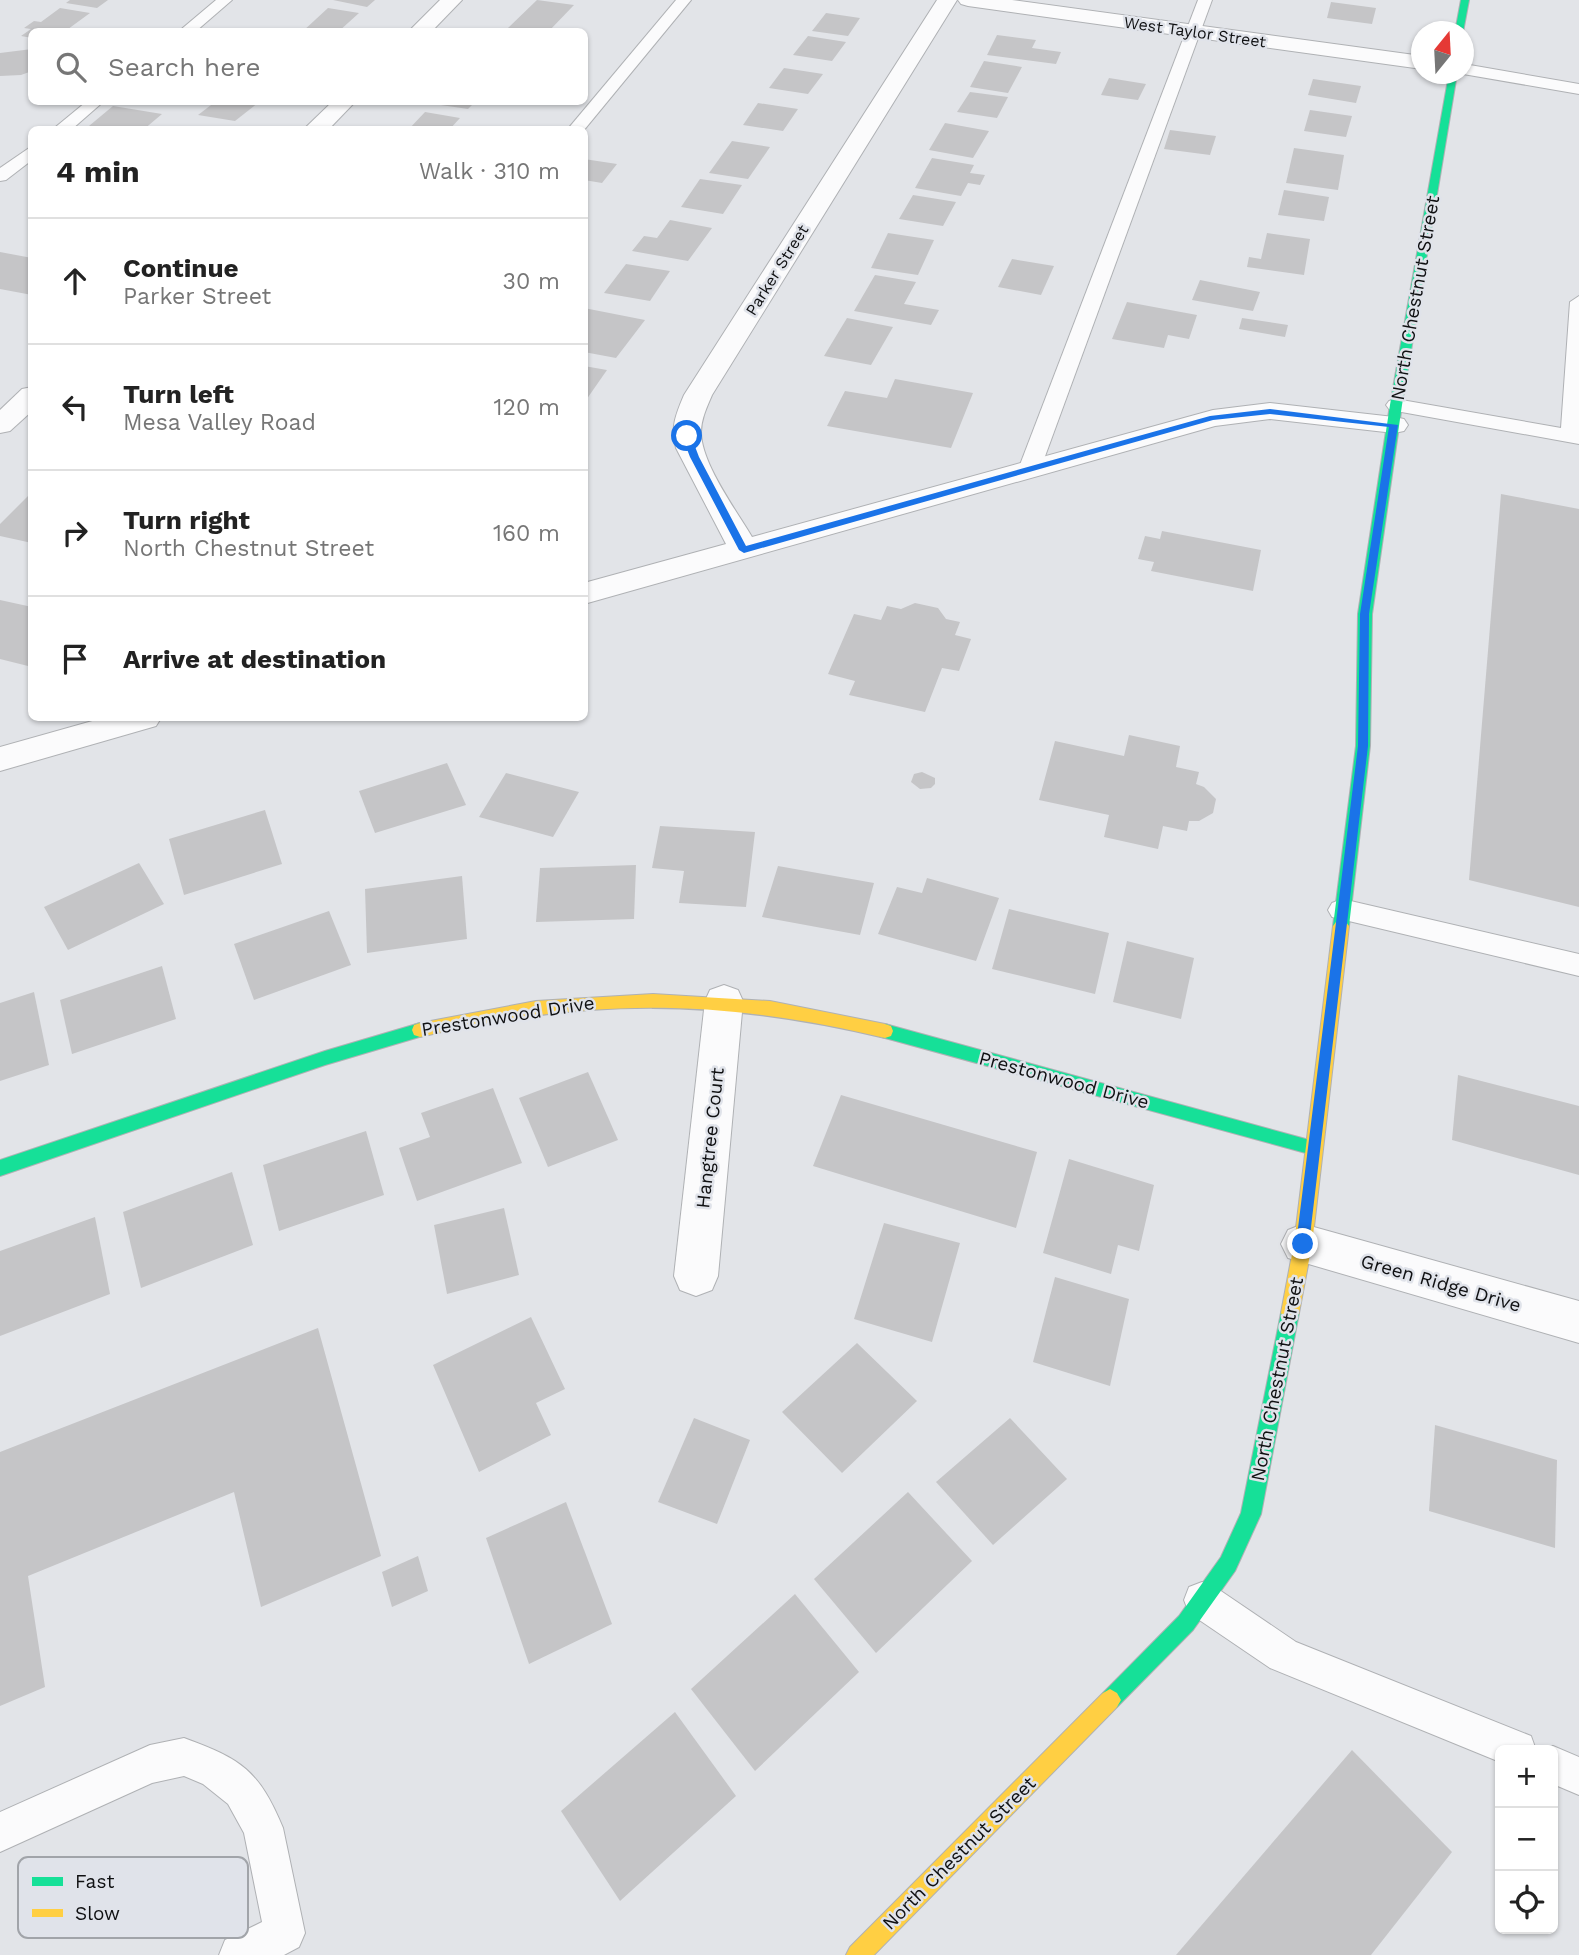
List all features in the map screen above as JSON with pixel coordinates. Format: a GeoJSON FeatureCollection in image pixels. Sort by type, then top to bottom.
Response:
{"type":"FeatureCollection","features":[{"type":"Feature","properties":{"kind":"main road"},"geometry":{"type":"LineString","coordinates":[[1462,21],[1465,0]]}},
{"type":"Feature","properties":{"kind":"main road","name":"North Chestnut Street"},"geometry":{"type":"LineString","coordinates":[[858,1955],[1186,1623],[1228,1564],[1251,1514],[1303,1244],[1363,746],[1365,614],[1450,84]]}},
{"type":"Feature","properties":{"kind":"main road","name":"Prestonwood Drive"},"geometry":{"type":"LineString","coordinates":[[0,1168],[325,1058],[424,1029],[519,1011],[600,1000],[724,1001],[844,1020],[1313,1148]]}},
{"type":"Feature","properties":{"kind":"street"},"geometry":{"type":"LineString","coordinates":[[422,28],[452,0]]}},
{"type":"Feature","properties":{"kind":"street","name":"Parker Street"},"geometry":{"type":"LineString","coordinates":[[744,550],[695,457],[687,436],[690,415],[698,395],[947,0]]}},
{"type":"Feature","properties":{"kind":"street","name":"West Taylor Street"},"geometry":{"type":"LineString","coordinates":[[968,0],[1411,62]]}},
{"type":"Feature","properties":{"kind":"street"},"geometry":{"type":"LineString","coordinates":[[318,126],[341,105]]}},
{"type":"Feature","properties":{"kind":"street"},"geometry":{"type":"LineString","coordinates":[[0,425],[28,399]]}},
{"type":"Feature","properties":{"kind":"street"},"geometry":{"type":"LineString","coordinates":[[588,593],[1213,418],[1270,411],[1395,415]]}},
{"type":"Feature","properties":{"kind":"street"},"geometry":{"type":"LineString","coordinates":[[0,759],[133,721]]}},
{"type":"Feature","properties":{"kind":"street","name":"Hangtree Court"},"geometry":{"type":"LineString","coordinates":[[696,1276],[724,1001]]}},
{"type":"Feature","properties":{"kind":"street","name":"Green Ridge Drive"},"geometry":{"type":"LineString","coordinates":[[1303,1244],[1579,1322]]}},
{"type":"Feature","properties":{"kind":"lane"},"geometry":{"type":"LineString","coordinates":[[190,28],[225,0]]}},
{"type":"Feature","properties":{"kind":"lane"},"geometry":{"type":"LineString","coordinates":[[578,126],[684,0]]}},
{"type":"Feature","properties":{"kind":"lane"},"geometry":{"type":"LineString","coordinates":[[1029,470],[1205,0]]}},
{"type":"Feature","properties":{"kind":"lane"},"geometry":{"type":"LineString","coordinates":[[1474,71],[1579,89]]}},
{"type":"Feature","properties":{"kind":"lane"},"geometry":{"type":"LineString","coordinates":[[65,126],[91,105]]}},
{"type":"Feature","properties":{"kind":"lane"},"geometry":{"type":"LineString","coordinates":[[0,176],[28,154]]}},
{"type":"Feature","properties":{"kind":"lane"},"geometry":{"type":"LineString","coordinates":[[1395,415],[1575,437],[1579,302]]}},
{"type":"Feature","properties":{"kind":"lane"},"geometry":{"type":"LineString","coordinates":[[1342,910],[1579,965]]}},
{"type":"Feature","properties":{"kind":"lane"},"geometry":{"type":"LineString","coordinates":[[1202,1600],[1283,1655],[1505,1745]]}},
{"type":"Feature","properties":{"kind":"lane"},"geometry":{"type":"LineString","coordinates":[[0,1832],[150,1765],[184,1758],[216,1769],[242,1790],[263,1828],[285,1933],[240,1955]]}},
{"type":"Feature","properties":{"kind":"lane"},"geometry":{"type":"LineString","coordinates":[[1558,1767],[1579,1776]]}},
{"type":"Feature","properties":{"kind":"building"},"geometry":{"type":"Polygon","coordinates":[[[70,0],[108,0],[97,8],[66,3],[70,0]]]}},
{"type":"Feature","properties":{"kind":"building"},"geometry":{"type":"Polygon","coordinates":[[[333,0],[375,0],[367,7],[333,0]]]}},
{"type":"Feature","properties":{"kind":"building"},"geometry":{"type":"Polygon","coordinates":[[[537,0],[574,5],[552,28],[508,28],[537,0]]]}},
{"type":"Feature","properties":{"kind":"building"},"geometry":{"type":"Polygon","coordinates":[[[1331,2],[1376,8],[1372,24],[1327,18],[1331,2]]]}},
{"type":"Feature","properties":{"kind":"building"},"geometry":{"type":"Polygon","coordinates":[[[60,8],[90,13],[69,28],[24,28],[34,21],[41,22],[60,8]]]}},
{"type":"Feature","properties":{"kind":"building"},"geometry":{"type":"Polygon","coordinates":[[[328,8],[359,13],[342,28],[306,28],[328,8]]]}},
{"type":"Feature","properties":{"kind":"building"},"geometry":{"type":"Polygon","coordinates":[[[826,13],[860,18],[848,36],[812,31],[826,13]]]}},
{"type":"Feature","properties":{"kind":"building"},"geometry":{"type":"Polygon","coordinates":[[[997,35],[1036,40],[1032,48],[1061,52],[1056,64],[987,55],[997,35]]]}},
{"type":"Feature","properties":{"kind":"building"},"geometry":{"type":"Polygon","coordinates":[[[808,36],[846,42],[832,61],[793,55],[808,36]]]}},
{"type":"Feature","properties":{"kind":"building"},"geometry":{"type":"Polygon","coordinates":[[[28,50],[28,72],[0,76],[0,53],[28,50]]]}},
{"type":"Feature","properties":{"kind":"building"},"geometry":{"type":"Polygon","coordinates":[[[984,61],[1022,67],[1008,93],[970,87],[984,61]]]}},
{"type":"Feature","properties":{"kind":"building"},"geometry":{"type":"Polygon","coordinates":[[[784,68],[823,74],[808,94],[769,88],[784,68]]]}},
{"type":"Feature","properties":{"kind":"building"},"geometry":{"type":"Polygon","coordinates":[[[1109,78],[1146,84],[1138,100],[1101,95],[1109,78]]]}},
{"type":"Feature","properties":{"kind":"building"},"geometry":{"type":"Polygon","coordinates":[[[1313,79],[1361,86],[1356,103],[1308,95],[1313,79]]]}},
{"type":"Feature","properties":{"kind":"building"},"geometry":{"type":"Polygon","coordinates":[[[970,92],[1008,97],[997,118],[957,112],[970,92]]]}},
{"type":"Feature","properties":{"kind":"building"},"geometry":{"type":"Polygon","coordinates":[[[758,103],[798,109],[783,131],[743,125],[758,103]]]}},
{"type":"Feature","properties":{"kind":"building"},"geometry":{"type":"Polygon","coordinates":[[[211,105],[255,105],[235,121],[198,115],[211,105]]]}},
{"type":"Feature","properties":{"kind":"building"},"geometry":{"type":"Polygon","coordinates":[[[441,105],[472,105],[468,109],[441,105]]]}},
{"type":"Feature","properties":{"kind":"building"},"geometry":{"type":"Polygon","coordinates":[[[113,106],[162,114],[148,126],[89,126],[113,106]]]}},
{"type":"Feature","properties":{"kind":"building"},"geometry":{"type":"Polygon","coordinates":[[[1310,110],[1352,116],[1346,137],[1304,131],[1310,110]]]}},
{"type":"Feature","properties":{"kind":"building"},"geometry":{"type":"Polygon","coordinates":[[[425,112],[460,118],[453,126],[412,126],[425,112]]]}},
{"type":"Feature","properties":{"kind":"building"},"geometry":{"type":"Polygon","coordinates":[[[945,123],[989,131],[973,158],[929,150],[945,123]]]}},
{"type":"Feature","properties":{"kind":"building"},"geometry":{"type":"Polygon","coordinates":[[[1170,130],[1216,136],[1210,155],[1164,149],[1170,130]]]}},
{"type":"Feature","properties":{"kind":"building"},"geometry":{"type":"Polygon","coordinates":[[[732,141],[770,147],[748,179],[709,173],[732,141]]]}},
{"type":"Feature","properties":{"kind":"building"},"geometry":{"type":"Polygon","coordinates":[[[1294,148],[1344,155],[1338,190],[1286,183],[1294,148]]]}},
{"type":"Feature","properties":{"kind":"building"},"geometry":{"type":"Polygon","coordinates":[[[932,158],[974,165],[970,173],[985,175],[980,185],[968,183],[961,196],[915,188],[932,158]]]}},
{"type":"Feature","properties":{"kind":"building"},"geometry":{"type":"Polygon","coordinates":[[[588,160],[617,164],[602,183],[588,181],[588,160]]]}},
{"type":"Feature","properties":{"kind":"building"},"geometry":{"type":"Polygon","coordinates":[[[700,179],[742,185],[723,214],[681,207],[700,179]]]}},
{"type":"Feature","properties":{"kind":"building"},"geometry":{"type":"Polygon","coordinates":[[[1284,190],[1329,197],[1324,221],[1278,215],[1284,190]]]}},
{"type":"Feature","properties":{"kind":"building"},"geometry":{"type":"Polygon","coordinates":[[[913,195],[956,202],[943,226],[899,219],[913,195]]]}},
{"type":"Feature","properties":{"kind":"building"},"geometry":{"type":"Polygon","coordinates":[[[670,220],[712,228],[688,261],[632,251],[644,236],[657,238],[670,220]]]}},
{"type":"Feature","properties":{"kind":"building"},"geometry":{"type":"Polygon","coordinates":[[[888,233],[934,240],[918,275],[871,268],[888,233]]]}},
{"type":"Feature","properties":{"kind":"building"},"geometry":{"type":"Polygon","coordinates":[[[1267,233],[1310,239],[1304,275],[1247,267],[1249,257],[1261,259],[1267,233]]]}},
{"type":"Feature","properties":{"kind":"building"},"geometry":{"type":"Polygon","coordinates":[[[0,252],[28,257],[28,294],[0,289],[0,252]]]}},
{"type":"Feature","properties":{"kind":"building"},"geometry":{"type":"Polygon","coordinates":[[[1012,259],[1054,266],[1041,295],[998,287],[1012,259]]]}},
{"type":"Feature","properties":{"kind":"building"},"geometry":{"type":"Polygon","coordinates":[[[626,264],[670,271],[650,301],[604,293],[626,264]]]}},
{"type":"Feature","properties":{"kind":"building"},"geometry":{"type":"Polygon","coordinates":[[[875,275],[916,282],[904,304],[939,310],[931,325],[854,311],[875,275]]]}},
{"type":"Feature","properties":{"kind":"building"},"geometry":{"type":"Polygon","coordinates":[[[1200,280],[1260,292],[1253,311],[1192,300],[1200,280]]]}},
{"type":"Feature","properties":{"kind":"building"},"geometry":{"type":"Polygon","coordinates":[[[1127,302],[1197,315],[1189,339],[1168,335],[1164,348],[1112,339],[1127,302]]]}},
{"type":"Feature","properties":{"kind":"building"},"geometry":{"type":"Polygon","coordinates":[[[588,309],[645,320],[616,358],[588,353],[588,309]]]}},
{"type":"Feature","properties":{"kind":"building"},"geometry":{"type":"Polygon","coordinates":[[[847,318],[893,327],[871,365],[824,356],[847,318]]]}},
{"type":"Feature","properties":{"kind":"building"},"geometry":{"type":"Polygon","coordinates":[[[1242,318],[1288,325],[1285,337],[1239,329],[1242,318]]]}},
{"type":"Feature","properties":{"kind":"building"},"geometry":{"type":"Polygon","coordinates":[[[588,367],[607,370],[588,397],[588,367]]]}},
{"type":"Feature","properties":{"kind":"building"},"geometry":{"type":"Polygon","coordinates":[[[895,379],[973,393],[951,448],[827,426],[845,391],[887,398],[895,379]]]}},
{"type":"Feature","properties":{"kind":"building"},"geometry":{"type":"Polygon","coordinates":[[[1501,494],[1579,509],[1579,907],[1469,880],[1501,494]]]}},
{"type":"Feature","properties":{"kind":"building"},"geometry":{"type":"Polygon","coordinates":[[[28,496],[28,542],[0,536],[0,524],[28,496]]]}},
{"type":"Feature","properties":{"kind":"building"},"geometry":{"type":"Polygon","coordinates":[[[1162,531],[1261,550],[1253,591],[1151,571],[1154,562],[1138,559],[1145,536],[1160,539],[1162,531]]]}},
{"type":"Feature","properties":{"kind":"building"},"geometry":{"type":"Polygon","coordinates":[[[0,600],[28,606],[28,666],[0,659],[0,600]]]}},
{"type":"Feature","properties":{"kind":"building"},"geometry":{"type":"Polygon","coordinates":[[[915,603],[938,608],[946,619],[960,622],[955,635],[971,639],[959,671],[942,668],[925,712],[849,695],[855,681],[828,674],[854,614],[881,620],[887,606],[901,609],[915,603]]]}},
{"type":"Feature","properties":{"kind":"building"},"geometry":{"type":"Polygon","coordinates":[[[1129,735],[1180,746],[1176,767],[1199,772],[1196,784],[1204,787],[1216,799],[1213,813],[1199,821],[1189,821],[1187,831],[1163,826],[1158,849],[1104,837],[1109,815],[1039,800],[1055,741],[1124,756],[1129,735]]]}},
{"type":"Feature","properties":{"kind":"building"},"geometry":{"type":"Polygon","coordinates":[[[447,763],[466,805],[375,833],[359,791],[447,763]]]}},
{"type":"Feature","properties":{"kind":"building"},"geometry":{"type":"Polygon","coordinates":[[[922,772],[935,778],[935,784],[931,788],[920,789],[911,782],[914,774],[922,772]]]}},
{"type":"Feature","properties":{"kind":"building"},"geometry":{"type":"Polygon","coordinates":[[[506,773],[579,792],[553,837],[479,817],[506,773]]]}},
{"type":"Feature","properties":{"kind":"building"},"geometry":{"type":"Polygon","coordinates":[[[265,810],[282,864],[184,895],[169,839],[265,810]]]}},
{"type":"Feature","properties":{"kind":"building"},"geometry":{"type":"Polygon","coordinates":[[[660,826],[755,832],[746,907],[679,903],[684,871],[652,868],[660,826]]]}},
{"type":"Feature","properties":{"kind":"building"},"geometry":{"type":"Polygon","coordinates":[[[139,863],[164,904],[68,950],[44,907],[139,863]]]}},
{"type":"Feature","properties":{"kind":"building"},"geometry":{"type":"Polygon","coordinates":[[[636,865],[634,919],[536,922],[540,868],[636,865]]]}},
{"type":"Feature","properties":{"kind":"building"},"geometry":{"type":"Polygon","coordinates":[[[778,866],[874,883],[860,935],[762,917],[778,866]]]}},
{"type":"Feature","properties":{"kind":"building"},"geometry":{"type":"Polygon","coordinates":[[[462,876],[467,939],[367,953],[365,889],[462,876]]]}},
{"type":"Feature","properties":{"kind":"building"},"geometry":{"type":"Polygon","coordinates":[[[927,878],[999,898],[976,961],[878,934],[897,887],[922,893],[927,878]]]}},
{"type":"Feature","properties":{"kind":"building"},"geometry":{"type":"Polygon","coordinates":[[[1009,909],[1109,933],[1095,994],[992,969],[1009,909]]]}},
{"type":"Feature","properties":{"kind":"building"},"geometry":{"type":"Polygon","coordinates":[[[329,911],[351,965],[254,1000],[234,944],[329,911]]]}},
{"type":"Feature","properties":{"kind":"building"},"geometry":{"type":"Polygon","coordinates":[[[1127,941],[1194,958],[1181,1019],[1113,1002],[1127,941]]]}},
{"type":"Feature","properties":{"kind":"building"},"geometry":{"type":"Polygon","coordinates":[[[162,966],[176,1019],[72,1054],[60,1000],[162,966]]]}},
{"type":"Feature","properties":{"kind":"building"},"geometry":{"type":"Polygon","coordinates":[[[34,992],[49,1065],[0,1081],[0,1003],[34,992]]]}},
{"type":"Feature","properties":{"kind":"building"},"geometry":{"type":"Polygon","coordinates":[[[588,1072],[618,1140],[548,1167],[519,1098],[588,1072]]]}},
{"type":"Feature","properties":{"kind":"building"},"geometry":{"type":"Polygon","coordinates":[[[1458,1075],[1579,1106],[1579,1175],[1452,1140],[1458,1075]]]}},
{"type":"Feature","properties":{"kind":"building"},"geometry":{"type":"Polygon","coordinates":[[[493,1088],[522,1163],[417,1201],[399,1148],[430,1137],[421,1113],[493,1088]]]}},
{"type":"Feature","properties":{"kind":"building"},"geometry":{"type":"Polygon","coordinates":[[[841,1095],[1037,1152],[1016,1228],[813,1166],[841,1095]]]}},
{"type":"Feature","properties":{"kind":"building"},"geometry":{"type":"Polygon","coordinates":[[[366,1131],[384,1195],[279,1231],[263,1165],[366,1131]]]}},
{"type":"Feature","properties":{"kind":"building"},"geometry":{"type":"Polygon","coordinates":[[[1069,1159],[1154,1185],[1139,1251],[1118,1245],[1111,1274],[1043,1253],[1069,1159]]]}},
{"type":"Feature","properties":{"kind":"building"},"geometry":{"type":"Polygon","coordinates":[[[232,1172],[253,1245],[141,1288],[123,1212],[232,1172]]]}},
{"type":"Feature","properties":{"kind":"building"},"geometry":{"type":"Polygon","coordinates":[[[504,1208],[519,1275],[447,1294],[434,1225],[504,1208]]]}},
{"type":"Feature","properties":{"kind":"building"},"geometry":{"type":"Polygon","coordinates":[[[95,1217],[110,1294],[0,1336],[0,1251],[95,1217]]]}},
{"type":"Feature","properties":{"kind":"building"},"geometry":{"type":"Polygon","coordinates":[[[884,1223],[960,1243],[932,1342],[854,1319],[884,1223]]]}},
{"type":"Feature","properties":{"kind":"building"},"geometry":{"type":"Polygon","coordinates":[[[1055,1277],[1129,1299],[1110,1386],[1033,1362],[1055,1277]]]}},
{"type":"Feature","properties":{"kind":"building"},"geometry":{"type":"Polygon","coordinates":[[[531,1317],[565,1389],[536,1403],[551,1435],[479,1472],[433,1365],[531,1317]]]}},
{"type":"Feature","properties":{"kind":"building"},"geometry":{"type":"Polygon","coordinates":[[[318,1328],[381,1556],[261,1607],[234,1492],[28,1576],[45,1687],[0,1706],[0,1452],[318,1328]]]}},
{"type":"Feature","properties":{"kind":"building"},"geometry":{"type":"Polygon","coordinates":[[[857,1343],[917,1401],[842,1473],[782,1412],[857,1343]]]}},
{"type":"Feature","properties":{"kind":"building"},"geometry":{"type":"Polygon","coordinates":[[[694,1418],[750,1440],[717,1524],[658,1502],[694,1418]]]}},
{"type":"Feature","properties":{"kind":"building"},"geometry":{"type":"Polygon","coordinates":[[[1010,1418],[1067,1479],[993,1545],[936,1482],[1010,1418]]]}},
{"type":"Feature","properties":{"kind":"building"},"geometry":{"type":"Polygon","coordinates":[[[1435,1425],[1557,1460],[1555,1548],[1429,1511],[1435,1425]]]}},
{"type":"Feature","properties":{"kind":"building"},"geometry":{"type":"Polygon","coordinates":[[[908,1492],[972,1561],[876,1653],[814,1579],[908,1492]]]}},
{"type":"Feature","properties":{"kind":"building"},"geometry":{"type":"Polygon","coordinates":[[[566,1502],[612,1624],[529,1664],[486,1538],[566,1502]]]}},
{"type":"Feature","properties":{"kind":"building"},"geometry":{"type":"Polygon","coordinates":[[[418,1556],[428,1591],[392,1607],[382,1572],[418,1556]]]}},
{"type":"Feature","properties":{"kind":"building"},"geometry":{"type":"Polygon","coordinates":[[[795,1594],[859,1672],[755,1771],[691,1689],[795,1594]]]}},
{"type":"Feature","properties":{"kind":"building"},"geometry":{"type":"Polygon","coordinates":[[[675,1712],[736,1796],[620,1901],[561,1811],[675,1712]]]}},
{"type":"Feature","properties":{"kind":"building"},"geometry":{"type":"Polygon","coordinates":[[[1352,1750],[1452,1852],[1371,1955],[1176,1955],[1352,1750]]]}},
{"type":"Feature","properties":{"kind":"traffic: fast"},"geometry":{"type":"LineString","coordinates":[[1461,21],[1465,0]]}},
{"type":"Feature","properties":{"kind":"traffic: fast"},"geometry":{"type":"LineString","coordinates":[[1341,926],[1363,746],[1365,614],[1396,405],[1451,84]]}},
{"type":"Feature","properties":{"kind":"traffic: fast"},"geometry":{"type":"LineString","coordinates":[[0,1168],[325,1058],[420,1030]]}},
{"type":"Feature","properties":{"kind":"traffic: fast"},"geometry":{"type":"LineString","coordinates":[[885,1031],[1313,1148]]}},
{"type":"Feature","properties":{"kind":"traffic: fast"},"geometry":{"type":"LineString","coordinates":[[1110,1700],[1186,1623],[1228,1564],[1251,1514],[1290,1313]]}},
{"type":"Feature","properties":{"kind":"traffic: slow"},"geometry":{"type":"LineString","coordinates":[[1290,1313],[1303,1244],[1341,926]]}},
{"type":"Feature","properties":{"kind":"traffic: slow"},"geometry":{"type":"LineString","coordinates":[[420,1030],[477,1017],[536,1008],[653,1000],[770,1008],[885,1031]]}},
{"type":"Feature","properties":{"kind":"traffic: slow"},"geometry":{"type":"LineString","coordinates":[[858,1955],[1110,1700]]}},
{"type":"Feature","properties":{"kind":"route"},"geometry":{"type":"LineString","coordinates":[[687,436],[695,457],[744,550],[1213,418],[1270,411],[1394,425],[1365,614],[1362,671],[1363,746],[1303,1244]]}}]}
